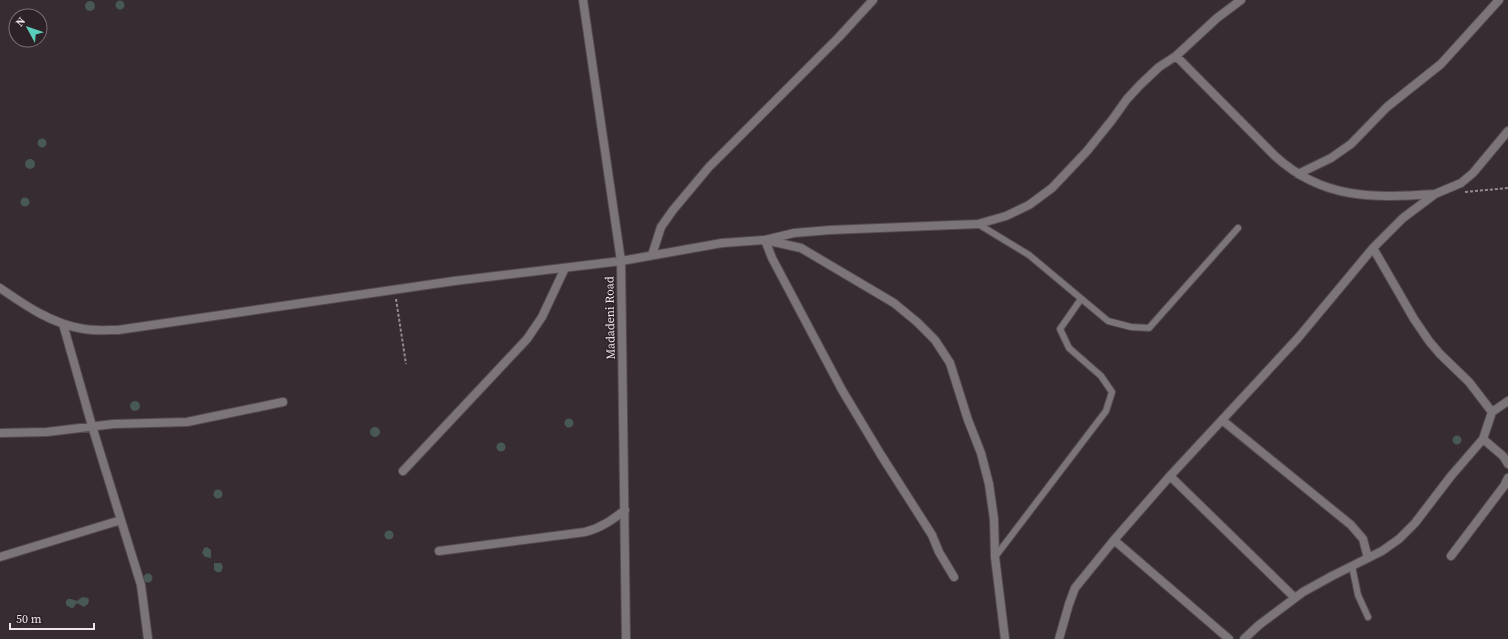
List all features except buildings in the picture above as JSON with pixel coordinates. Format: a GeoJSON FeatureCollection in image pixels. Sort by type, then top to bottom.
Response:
{"type":"FeatureCollection","features":[{"type":"Feature","properties":{"kind":"street","name":"Madadeni Road"},"geometry":{"type":"LineString","coordinates":[[583,0],[621,260],[626,639]]}},
{"type":"Feature","properties":{"kind":"street"},"geometry":{"type":"LineString","coordinates":[[652,255],[661,227],[673,210],[709,167],[839,37],[873,0]]}},
{"type":"Feature","properties":{"kind":"street"},"geometry":{"type":"LineString","coordinates":[[0,288],[23,304],[63,324],[86,329],[118,330],[395,290],[621,260],[722,243],[766,240],[794,233],[830,230],[978,224],[1006,216],[1029,205],[1052,188],[1087,151],[1127,99],[1159,67],[1176,56],[1217,18],[1241,0]]}},
{"type":"Feature","properties":{"kind":"street"},"geometry":{"type":"LineString","coordinates":[[1298,174],[1331,158],[1352,144],[1387,107],[1441,64],[1499,0]]}},
{"type":"Feature","properties":{"kind":"street"},"geometry":{"type":"LineString","coordinates":[[1176,56],[1275,156],[1298,174],[1332,190],[1370,197],[1435,194]]}},
{"type":"Feature","properties":{"kind":"street"},"geometry":{"type":"LineString","coordinates":[[1059,639],[1075,588],[1085,574],[1170,476],[1298,338],[1373,248],[1403,218],[1435,194],[1461,183],[1473,173],[1498,145],[1508,131]]}},
{"type":"Feature","properties":{"kind":"street"},"geometry":{"type":"LineString","coordinates":[[766,240],[801,248],[894,303],[917,322],[935,340],[950,363],[968,420],[981,453],[988,484],[994,519],[995,556],[1005,639]]}},
{"type":"Feature","properties":{"kind":"street"},"geometry":{"type":"LineString","coordinates":[[766,240],[772,258],[842,390],[929,530],[939,552],[954,577]]}},
{"type":"Feature","properties":{"kind":"street"},"geometry":{"type":"LineString","coordinates":[[1373,248],[1429,341],[1440,354],[1469,382],[1492,412]]}},
{"type":"Feature","properties":{"kind":"street"},"geometry":{"type":"LineString","coordinates":[[404,471],[527,339],[542,317],[565,268]]}},
{"type":"Feature","properties":{"kind":"street"},"geometry":{"type":"LineString","coordinates":[[63,324],[92,426],[141,585],[148,639]]}},
{"type":"Feature","properties":{"kind":"street"},"geometry":{"type":"LineString","coordinates":[[1244,639],[1295,598],[1332,576],[1382,551],[1399,539],[1415,522],[1451,476],[1483,439],[1492,412],[1508,401]]}},
{"type":"Feature","properties":{"kind":"street"},"geometry":{"type":"LineString","coordinates":[[0,433],[47,432],[113,424],[187,422],[283,402]]}},
{"type":"Feature","properties":{"kind":"street"},"geometry":{"type":"LineString","coordinates":[[1222,420],[1351,525],[1363,539],[1368,558]]}},
{"type":"Feature","properties":{"kind":"street"},"geometry":{"type":"LineString","coordinates":[[1483,439],[1503,456],[1508,464]]}},
{"type":"Feature","properties":{"kind":"street"},"geometry":{"type":"LineString","coordinates":[[1170,476],[1295,598]]}},
{"type":"Feature","properties":{"kind":"street"},"geometry":{"type":"LineString","coordinates":[[1451,556],[1504,486],[1508,478]]}},
{"type":"Feature","properties":{"kind":"street"},"geometry":{"type":"LineString","coordinates":[[439,551],[585,532],[604,525],[625,510]]}},
{"type":"Feature","properties":{"kind":"street"},"geometry":{"type":"LineString","coordinates":[[0,557],[121,520]]}},
{"type":"Feature","properties":{"kind":"street"},"geometry":{"type":"LineString","coordinates":[[1114,540],[1229,639]]}},
{"type":"Feature","properties":{"kind":"lane"},"geometry":{"type":"LineString","coordinates":[[978,224],[1029,255],[1108,321],[1130,327],[1149,328],[1238,228]]}},
{"type":"Feature","properties":{"kind":"lane"},"geometry":{"type":"LineString","coordinates":[[995,556],[1106,411],[1112,392],[1100,376],[1069,348],[1060,329],[1081,299]]}},
{"type":"Feature","properties":{"kind":"lane"},"geometry":{"type":"LineString","coordinates":[[1352,566],[1358,595],[1368,617]]}},
{"type":"Feature","properties":{"kind":"path"},"geometry":{"type":"LineString","coordinates":[[1462,192],[1508,188]]}},
{"type":"Feature","properties":{"kind":"path"},"geometry":{"type":"LineString","coordinates":[[395,290],[406,364]]}}]}
